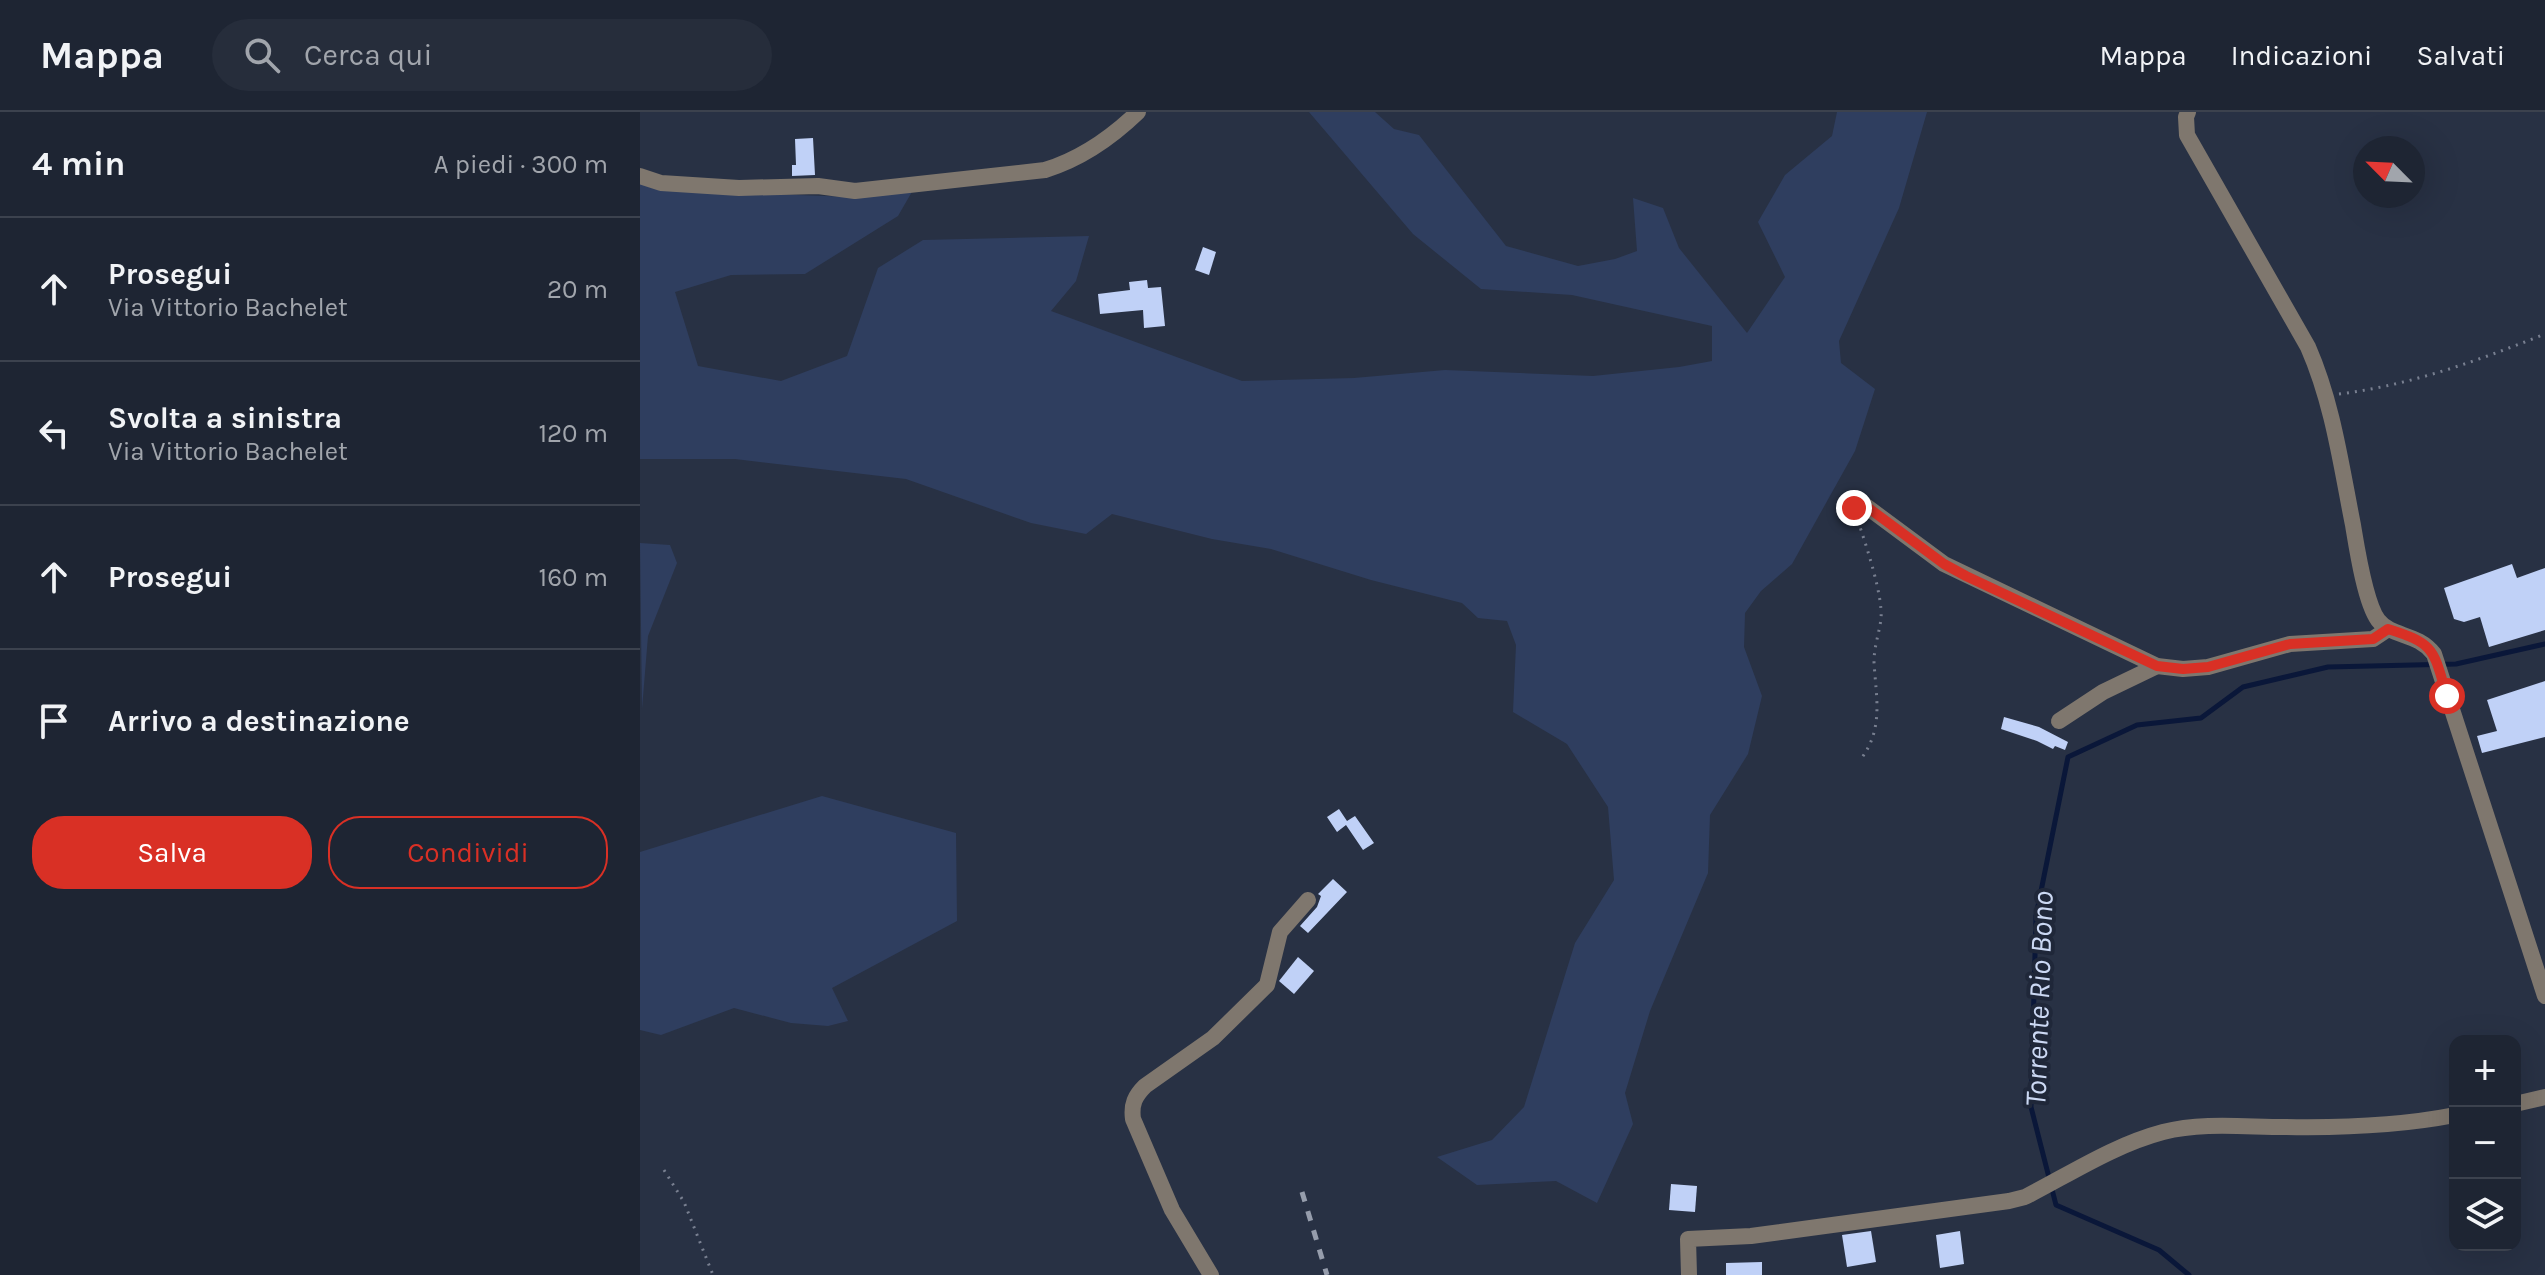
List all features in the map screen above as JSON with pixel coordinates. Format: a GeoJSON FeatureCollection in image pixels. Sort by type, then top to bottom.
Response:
{"type":"FeatureCollection","features":[{"type":"Feature","properties":{"kind":"street"},"geometry":{"type":"LineString","coordinates":[[640,176],[661,183],[739,188],[818,186],[855,191],[1045,170],[1065,164],[1100,144],[1138,112]]}},
{"type":"Feature","properties":{"kind":"street"},"geometry":{"type":"LineString","coordinates":[[2185,114],[2187,135],[2308,347],[2327,396],[2358,556],[2377,618],[2388,629],[2426,644],[2434,654],[2545,996]]}},
{"type":"Feature","properties":{"kind":"street"},"geometry":{"type":"LineString","coordinates":[[1855,498],[1944,564],[2157,666],[2183,669],[2208,667],[2290,644],[2373,639],[2388,629]]}},
{"type":"Feature","properties":{"kind":"street"},"geometry":{"type":"LineString","coordinates":[[2059,721],[2103,692],[2157,666]]}},
{"type":"Feature","properties":{"kind":"street"},"geometry":{"type":"LineString","coordinates":[[1211,1275],[1172,1210],[1133,1119],[1135,1096],[1213,1038],[1267,985],[1280,932],[1308,900]]}},
{"type":"Feature","properties":{"kind":"street"},"geometry":{"type":"LineString","coordinates":[[2521,1103],[2545,1097]]}},
{"type":"Feature","properties":{"kind":"street"},"geometry":{"type":"LineString","coordinates":[[1689,1275],[1688,1239],[1751,1236],[2025,1197],[2124,1145],[2166,1131],[2209,1126],[2327,1128],[2426,1121],[2449,1116]]}},
{"type":"Feature","properties":{"kind":"path"},"geometry":{"type":"LineString","coordinates":[[2327,396],[2387,388],[2470,364],[2545,334]]}},
{"type":"Feature","properties":{"kind":"path"},"geometry":{"type":"LineString","coordinates":[[1855,498],[1854,508],[1870,559],[1881,619],[1875,650],[1876,729],[1861,759]]}},
{"type":"Feature","properties":{"kind":"path"},"geometry":{"type":"LineString","coordinates":[[664,1170],[684,1202],[713,1275]]}},
{"type":"Feature","properties":{"kind":"shaded area"},"geometry":{"type":"Polygon","coordinates":[[[1309,112],[1375,112],[1394,129],[1419,135],[1506,246],[1578,266],[1637,251],[1633,198],[1663,208],[1679,248],[1747,333],[1785,277],[1758,222],[1785,175],[1832,136],[1837,112],[1927,112],[1899,208],[1839,341],[1841,363],[1875,389],[1855,451],[1792,564],[1761,591],[1745,613],[1744,647],[1762,696],[1748,754],[1710,815],[1708,873],[1650,1011],[1625,1093],[1633,1124],[1597,1203],[1556,1181],[1477,1185],[1437,1157],[1492,1140],[1524,1107],[1575,943],[1614,880],[1608,807],[1567,744],[1513,712],[1516,645],[1507,621],[1478,618],[1462,603],[1371,580],[1271,549],[1212,539],[1112,514],[1086,534],[1031,523],[906,479],[735,459],[640,459],[640,179],[710,192],[852,197],[913,190],[898,216],[805,274],[731,275],[675,292],[698,366],[781,381],[847,356],[878,268],[923,240],[1089,236],[1076,281],[1051,311],[1242,381],[1354,378],[1445,370],[1593,376],[1712,361],[1712,326],[1572,295],[1481,289],[1413,234],[1309,112]]]}},
{"type":"Feature","properties":{"kind":"shaded area"},"geometry":{"type":"Polygon","coordinates":[[[640,543],[670,545],[677,563],[648,636],[642,709],[640,543]]]}},
{"type":"Feature","properties":{"kind":"shaded area"},"geometry":{"type":"Polygon","coordinates":[[[822,796],[956,833],[957,921],[832,988],[848,1021],[828,1026],[791,1023],[734,1008],[661,1035],[640,1030],[640,852],[822,796]]]}},
{"type":"Feature","properties":{"kind":"building"},"geometry":{"type":"Polygon","coordinates":[[[813,138],[815,175],[792,176],[792,165],[796,165],[795,139],[813,138]]]}},
{"type":"Feature","properties":{"kind":"building"},"geometry":{"type":"Polygon","coordinates":[[[1203,247],[1216,252],[1209,275],[1195,270],[1203,247]]]}},
{"type":"Feature","properties":{"kind":"building"},"geometry":{"type":"Polygon","coordinates":[[[1147,280],[1148,288],[1161,287],[1165,326],[1144,328],[1143,310],[1100,314],[1098,294],[1130,290],[1129,282],[1147,280]]]}},
{"type":"Feature","properties":{"kind":"building"},"geometry":{"type":"Polygon","coordinates":[[[2512,564],[2517,578],[2545,568],[2545,630],[2489,647],[2480,617],[2464,622],[2454,619],[2444,588],[2512,564]]]}},
{"type":"Feature","properties":{"kind":"building"},"geometry":{"type":"Polygon","coordinates":[[[2545,681],[2545,737],[2482,753],[2477,736],[2497,731],[2487,700],[2545,681]]]}},
{"type":"Feature","properties":{"kind":"building"},"geometry":{"type":"Polygon","coordinates":[[[2004,717],[2039,727],[2068,742],[2065,750],[2055,746],[2053,749],[2001,729],[2004,717]]]}},
{"type":"Feature","properties":{"kind":"building"},"geometry":{"type":"Polygon","coordinates":[[[1339,809],[1347,821],[1355,816],[1374,843],[1363,850],[1346,825],[1337,832],[1327,817],[1339,809]]]}},
{"type":"Feature","properties":{"kind":"building"},"geometry":{"type":"Polygon","coordinates":[[[1333,879],[1347,892],[1308,933],[1300,926],[1317,907],[1321,896],[1318,894],[1333,879]]]}},
{"type":"Feature","properties":{"kind":"building"},"geometry":{"type":"Polygon","coordinates":[[[1298,957],[1314,971],[1294,994],[1279,981],[1298,957]]]}},
{"type":"Feature","properties":{"kind":"building"},"geometry":{"type":"Polygon","coordinates":[[[1671,1184],[1697,1186],[1695,1212],[1669,1210],[1671,1184]]]}},
{"type":"Feature","properties":{"kind":"building"},"geometry":{"type":"Polygon","coordinates":[[[1871,1231],[1876,1262],[1847,1267],[1842,1235],[1871,1231]]]}},
{"type":"Feature","properties":{"kind":"building"},"geometry":{"type":"Polygon","coordinates":[[[1960,1231],[1964,1264],[1940,1268],[1936,1235],[1960,1231]]]}},
{"type":"Feature","properties":{"kind":"building"},"geometry":{"type":"Polygon","coordinates":[[[1762,1262],[1762,1275],[1726,1275],[1726,1263],[1762,1262]]]}},
{"type":"Feature","properties":{"kind":"waterway","name":"Torrente Rio Bono"},"geometry":{"type":"LineString","coordinates":[[2189,1275],[2159,1250],[2056,1205],[2031,1107],[2036,916],[2068,757],[2137,725],[2201,718],[2243,687],[2328,667],[2456,664],[2545,644]]}},
{"type":"Feature","properties":{"kind":"railway"},"geometry":{"type":"LineString","coordinates":[[1302,1192],[1327,1275]]}},
{"type":"Feature","properties":{"kind":"route"},"geometry":{"type":"LineString","coordinates":[[1854,508],[1855,498],[1944,564],[2157,666],[2183,669],[2208,667],[2290,644],[2373,639],[2388,629],[2426,644],[2434,654],[2447,696]]}}]}
